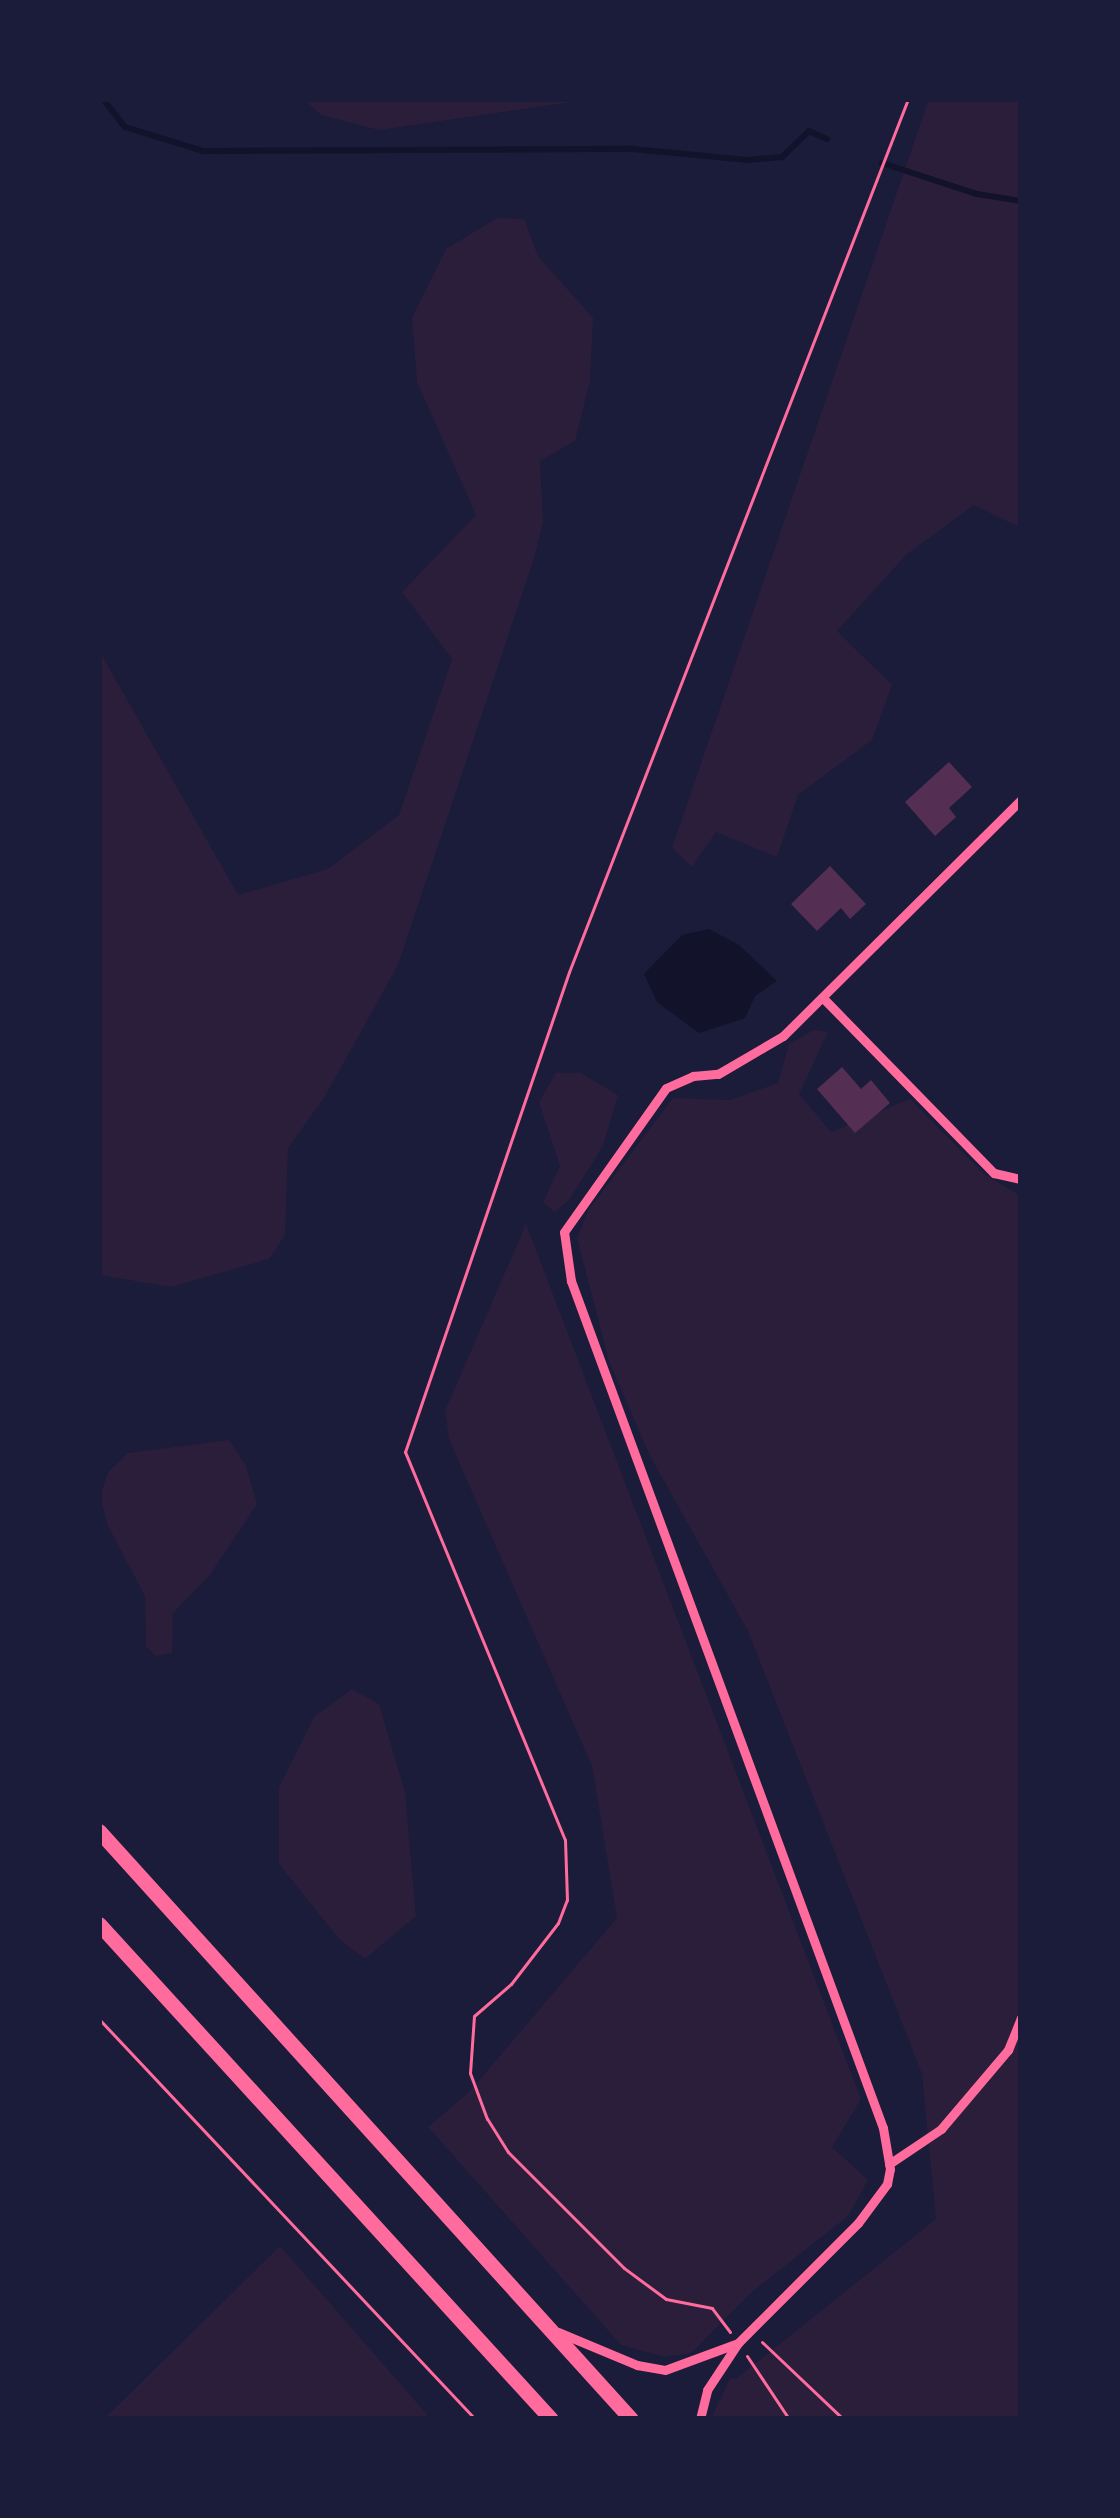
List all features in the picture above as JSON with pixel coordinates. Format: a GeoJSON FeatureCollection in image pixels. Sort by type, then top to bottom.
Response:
{"type":"FeatureCollection","features":[{"type":"Feature","properties":{"kind":"highway"},"geometry":{"type":"LineString","coordinates":[[99,1831],[631,2419]]}},
{"type":"Feature","properties":{"kind":"highway"},"geometry":{"type":"LineString","coordinates":[[99,1924],[551,2419]]}},
{"type":"Feature","properties":{"kind":"street"},"geometry":{"type":"LineString","coordinates":[[700,2419],[707,2390],[738,2343],[859,2224],[887,2184],[890,2164],[875,2107],[571,1281],[563,1232],[666,1088],[694,1076],[718,1074],[761,1051],[823,998],[1021,800]]}},
{"type":"Feature","properties":{"kind":"street"},"geometry":{"type":"LineString","coordinates":[[823,998],[994,1172],[1021,1179]]}},
{"type":"Feature","properties":{"kind":"street"},"geometry":{"type":"LineString","coordinates":[[890,2164],[941,2129],[1008,2050],[1021,2017]]}},
{"type":"Feature","properties":{"kind":"street"},"geometry":{"type":"LineString","coordinates":[[554,2331],[637,2365],[665,2370],[738,2343]]}},
{"type":"Feature","properties":{"kind":"path"},"geometry":{"type":"LineString","coordinates":[[789,2419],[712,2308],[666,2300],[624,2268],[508,2152],[476,2089],[470,2073],[474,2016],[511,1984],[558,1923],[566,1900],[565,1840],[405,1453],[568,972],[908,99]]}},
{"type":"Feature","properties":{"kind":"path"},"geometry":{"type":"LineString","coordinates":[[99,2019],[475,2419]]}},
{"type":"Feature","properties":{"kind":"path"},"geometry":{"type":"LineString","coordinates":[[738,2343],[767,2342],[843,2419]]}},
{"type":"Feature","properties":{"kind":"shaded area"},"geometry":{"type":"Polygon","coordinates":[[[304,99],[593,99],[379,130],[321,115],[304,99]]]}},
{"type":"Feature","properties":{"kind":"shaded area"},"geometry":{"type":"Polygon","coordinates":[[[929,99],[1021,99],[1021,528],[974,505],[907,554],[837,631],[892,685],[872,740],[798,795],[777,857],[716,832],[692,867],[672,848],[929,99]]]}},
{"type":"Feature","properties":{"kind":"shaded area"},"geometry":{"type":"Polygon","coordinates":[[[497,218],[524,219],[538,256],[593,318],[590,381],[575,441],[540,461],[543,522],[535,555],[398,965],[324,1098],[288,1148],[285,1235],[269,1259],[171,1287],[99,1275],[99,650],[238,895],[328,869],[399,815],[452,659],[402,592],[476,515],[417,382],[412,318],[446,249],[497,218]]]}},
{"type":"Feature","properties":{"kind":"shaded area"},"geometry":{"type":"Polygon","coordinates":[[[709,929],[739,945],[777,981],[755,996],[745,1018],[699,1033],[657,1002],[644,974],[682,935],[709,929]]]}},
{"type":"Feature","properties":{"kind":"shaded area"},"geometry":{"type":"Polygon","coordinates":[[[814,1030],[828,1032],[799,1094],[831,1132],[910,1099],[984,1174],[1021,1196],[1021,2419],[711,2419],[730,2378],[736,2379],[936,2219],[922,2074],[748,1631],[650,1456],[609,1361],[577,1238],[589,1209],[673,1098],[730,1100],[778,1083],[789,1044],[814,1030]]]}},
{"type":"Feature","properties":{"kind":"shaded area"},"geometry":{"type":"Polygon","coordinates":[[[556,1073],[581,1073],[618,1095],[603,1146],[569,1200],[554,1212],[543,1202],[560,1166],[539,1102],[556,1073]]]}},
{"type":"Feature","properties":{"kind":"shaded area"},"geometry":{"type":"Polygon","coordinates":[[[526,1224],[861,2099],[832,2147],[868,2180],[848,2216],[753,2291],[691,2353],[665,2357],[621,2345],[428,2127],[470,2091],[617,1918],[592,1766],[449,1439],[445,1411],[526,1224]]]}},
{"type":"Feature","properties":{"kind":"shaded area"},"geometry":{"type":"Polygon","coordinates":[[[229,1440],[246,1466],[257,1504],[209,1576],[173,1613],[172,1653],[155,1656],[146,1646],[145,1596],[108,1526],[100,1496],[108,1472],[128,1453],[229,1440]]]}},
{"type":"Feature","properties":{"kind":"shaded area"},"geometry":{"type":"Polygon","coordinates":[[[352,1689],[379,1704],[405,1792],[416,1916],[365,1959],[339,1939],[279,1864],[279,1787],[314,1717],[352,1689]]]}},
{"type":"Feature","properties":{"kind":"shaded area"},"geometry":{"type":"Polygon","coordinates":[[[280,2246],[431,2419],[104,2419],[280,2246]]]}},
{"type":"Feature","properties":{"kind":"building"},"geometry":{"type":"Polygon","coordinates":[[[949,762],[972,787],[949,808],[956,817],[935,836],[905,802],[949,762]]]}},
{"type":"Feature","properties":{"kind":"building"},"geometry":{"type":"Polygon","coordinates":[[[830,866],[866,904],[850,919],[841,908],[817,931],[791,904],[830,866]]]}},
{"type":"Feature","properties":{"kind":"building"},"geometry":{"type":"Polygon","coordinates":[[[842,1067],[861,1089],[871,1080],[890,1103],[855,1133],[817,1089],[842,1067]]]}},
{"type":"Feature","properties":{"kind":"waterway"},"geometry":{"type":"LineString","coordinates":[[103,99],[125,127],[203,151],[633,149],[748,160],[782,157],[809,131],[827,139]]}},
{"type":"Feature","properties":{"kind":"waterway"},"geometry":{"type":"LineString","coordinates":[[882,163],[977,194],[1021,201]]}}]}
